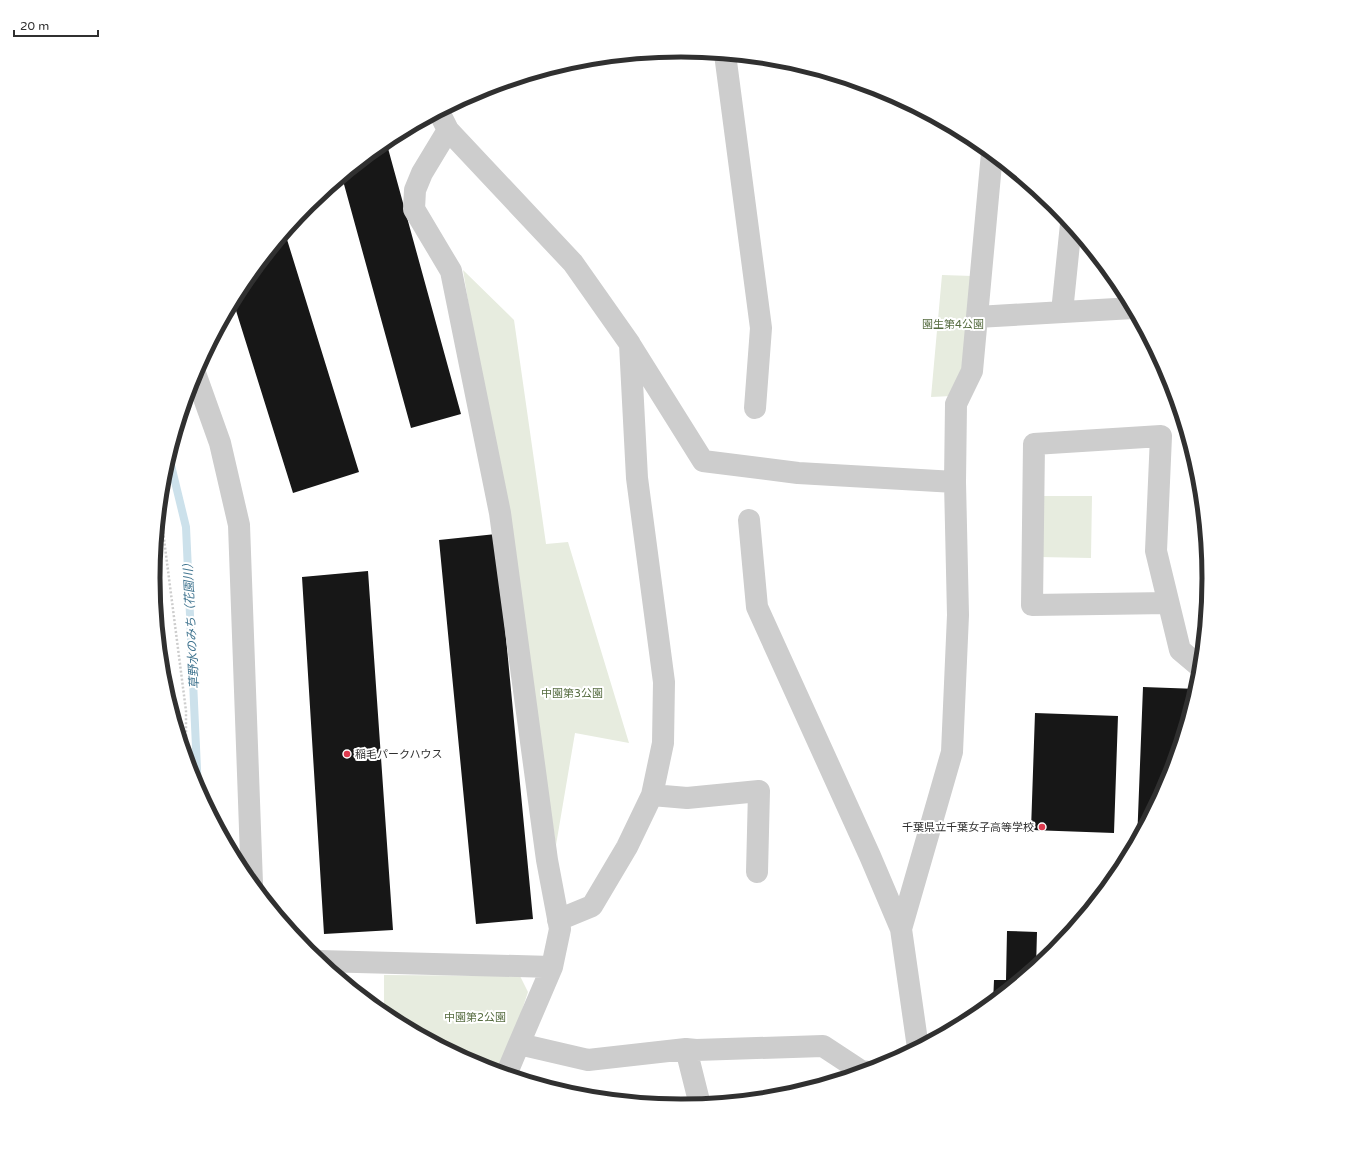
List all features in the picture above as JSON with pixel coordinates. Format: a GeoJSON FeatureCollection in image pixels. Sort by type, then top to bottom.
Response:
{"type":"FeatureCollection","features":[{"type":"Feature","properties":{"kind":"street"},"geometry":{"type":"LineString","coordinates":[[726,59],[761,328],[755,408]]}},
{"type":"Feature","properties":{"kind":"street"},"geometry":{"type":"LineString","coordinates":[[508,1070],[552,967],[560,929],[547,860],[500,513],[451,271],[414,209],[415,190],[444,121],[573,263],[630,344],[703,461],[798,473],[956,482]]}},
{"type":"Feature","properties":{"kind":"street"},"geometry":{"type":"LineString","coordinates":[[901,929],[952,752],[958,615],[956,404],[972,371],[991,160]]}},
{"type":"Feature","properties":{"kind":"street"},"geometry":{"type":"LineString","coordinates":[[1062,312],[1070,231]]}},
{"type":"Feature","properties":{"kind":"street"},"geometry":{"type":"LineString","coordinates":[[976,317],[1127,308]]}},
{"type":"Feature","properties":{"kind":"street"},"geometry":{"type":"LineString","coordinates":[[558,920],[592,906],[626,847],[652,794],[663,743],[664,682],[636,478],[630,344]]}},
{"type":"Feature","properties":{"kind":"street"},"geometry":{"type":"LineString","coordinates":[[199,383],[220,443],[239,525],[252,873]]}},
{"type":"Feature","properties":{"kind":"street"},"geometry":{"type":"LineString","coordinates":[[1168,604],[1032,605],[1034,444],[1161,436],[1156,551],[1180,650],[1196,663]]}},
{"type":"Feature","properties":{"kind":"street"},"geometry":{"type":"LineString","coordinates":[[749,520],[757,607],[870,856],[901,929],[917,1043]]}},
{"type":"Feature","properties":{"kind":"street"},"geometry":{"type":"LineString","coordinates":[[652,794],[687,798],[759,791],[757,872]]}},
{"type":"Feature","properties":{"kind":"street"},"geometry":{"type":"LineString","coordinates":[[328,961],[552,967]]}},
{"type":"Feature","properties":{"kind":"street"},"geometry":{"type":"LineString","coordinates":[[519,1044],[588,1060],[686,1049],[696,1050],[823,1046],[858,1069]]}},
{"type":"Feature","properties":{"kind":"street"},"geometry":{"type":"LineString","coordinates":[[686,1049],[699,1100]]}},
{"type":"Feature","properties":{"kind":"path"},"geometry":{"type":"LineString","coordinates":[[162,527],[186,711],[186,739]]}},
{"type":"Feature","properties":{"kind":"green space","name":"中園第3公園"},"geometry":{"type":"Polygon","coordinates":[[[463,270],[514,320],[546,544],[568,542],[629,743],[575,733],[556,845],[463,270]]]}},
{"type":"Feature","properties":{"kind":"green space","name":"園生第4公園"},"geometry":{"type":"Polygon","coordinates":[[[942,275],[973,276],[964,373],[952,396],[931,397],[942,275]]]}},
{"type":"Feature","properties":{"kind":"green space"},"geometry":{"type":"Polygon","coordinates":[[[1039,496],[1092,496],[1091,558],[1039,557],[1039,496]]]}},
{"type":"Feature","properties":{"kind":"green space","name":"中園第2公園"},"geometry":{"type":"Polygon","coordinates":[[[384,975],[520,976],[528,992],[503,1068],[451,1046],[421,1030],[384,1006],[384,975]]]}},
{"type":"Feature","properties":{"kind":"building"},"geometry":{"type":"Polygon","coordinates":[[[388,148],[461,414],[411,428],[343,182],[388,148]]]}},
{"type":"Feature","properties":{"kind":"building"},"geometry":{"type":"Polygon","coordinates":[[[287,238],[359,472],[293,493],[236,309],[268,261],[287,238]]]}},
{"type":"Feature","properties":{"kind":"building","name":"稲毛パークハウス"},"geometry":{"type":"Polygon","coordinates":[[[496,534],[533,919],[476,924],[439,540],[496,534]]]}},
{"type":"Feature","properties":{"kind":"building","name":"稲毛パークハウス"},"geometry":{"type":"Polygon","coordinates":[[[368,571],[393,930],[324,934],[302,577],[368,571]]]}},
{"type":"Feature","properties":{"kind":"building"},"geometry":{"type":"Polygon","coordinates":[[[1143,687],[1191,689],[1175,746],[1163,778],[1137,831],[1143,687]]]}},
{"type":"Feature","properties":{"kind":"building"},"geometry":{"type":"Polygon","coordinates":[[[1035,713],[1118,716],[1114,833],[1031,830],[1035,713]]]}},
{"type":"Feature","properties":{"kind":"building"},"geometry":{"type":"Polygon","coordinates":[[[1007,931],[1037,932],[1036,960],[993,996],[994,980],[1006,980],[1007,931]]]}},
{"type":"Feature","properties":{"kind":"waterway","name":"草野水のみち（花園川）"},"geometry":{"type":"LineString","coordinates":[[172,469],[186,527],[197,770]]}},
{"type":"Feature","properties":{"kind":"place","name":"稲毛パークハウス"},"geometry":{"type":"Point","coordinates":[347,754]}},
{"type":"Feature","properties":{"kind":"place","name":"千葉県立千葉女子高等学校"},"geometry":{"type":"Point","coordinates":[1042,827]}}]}
